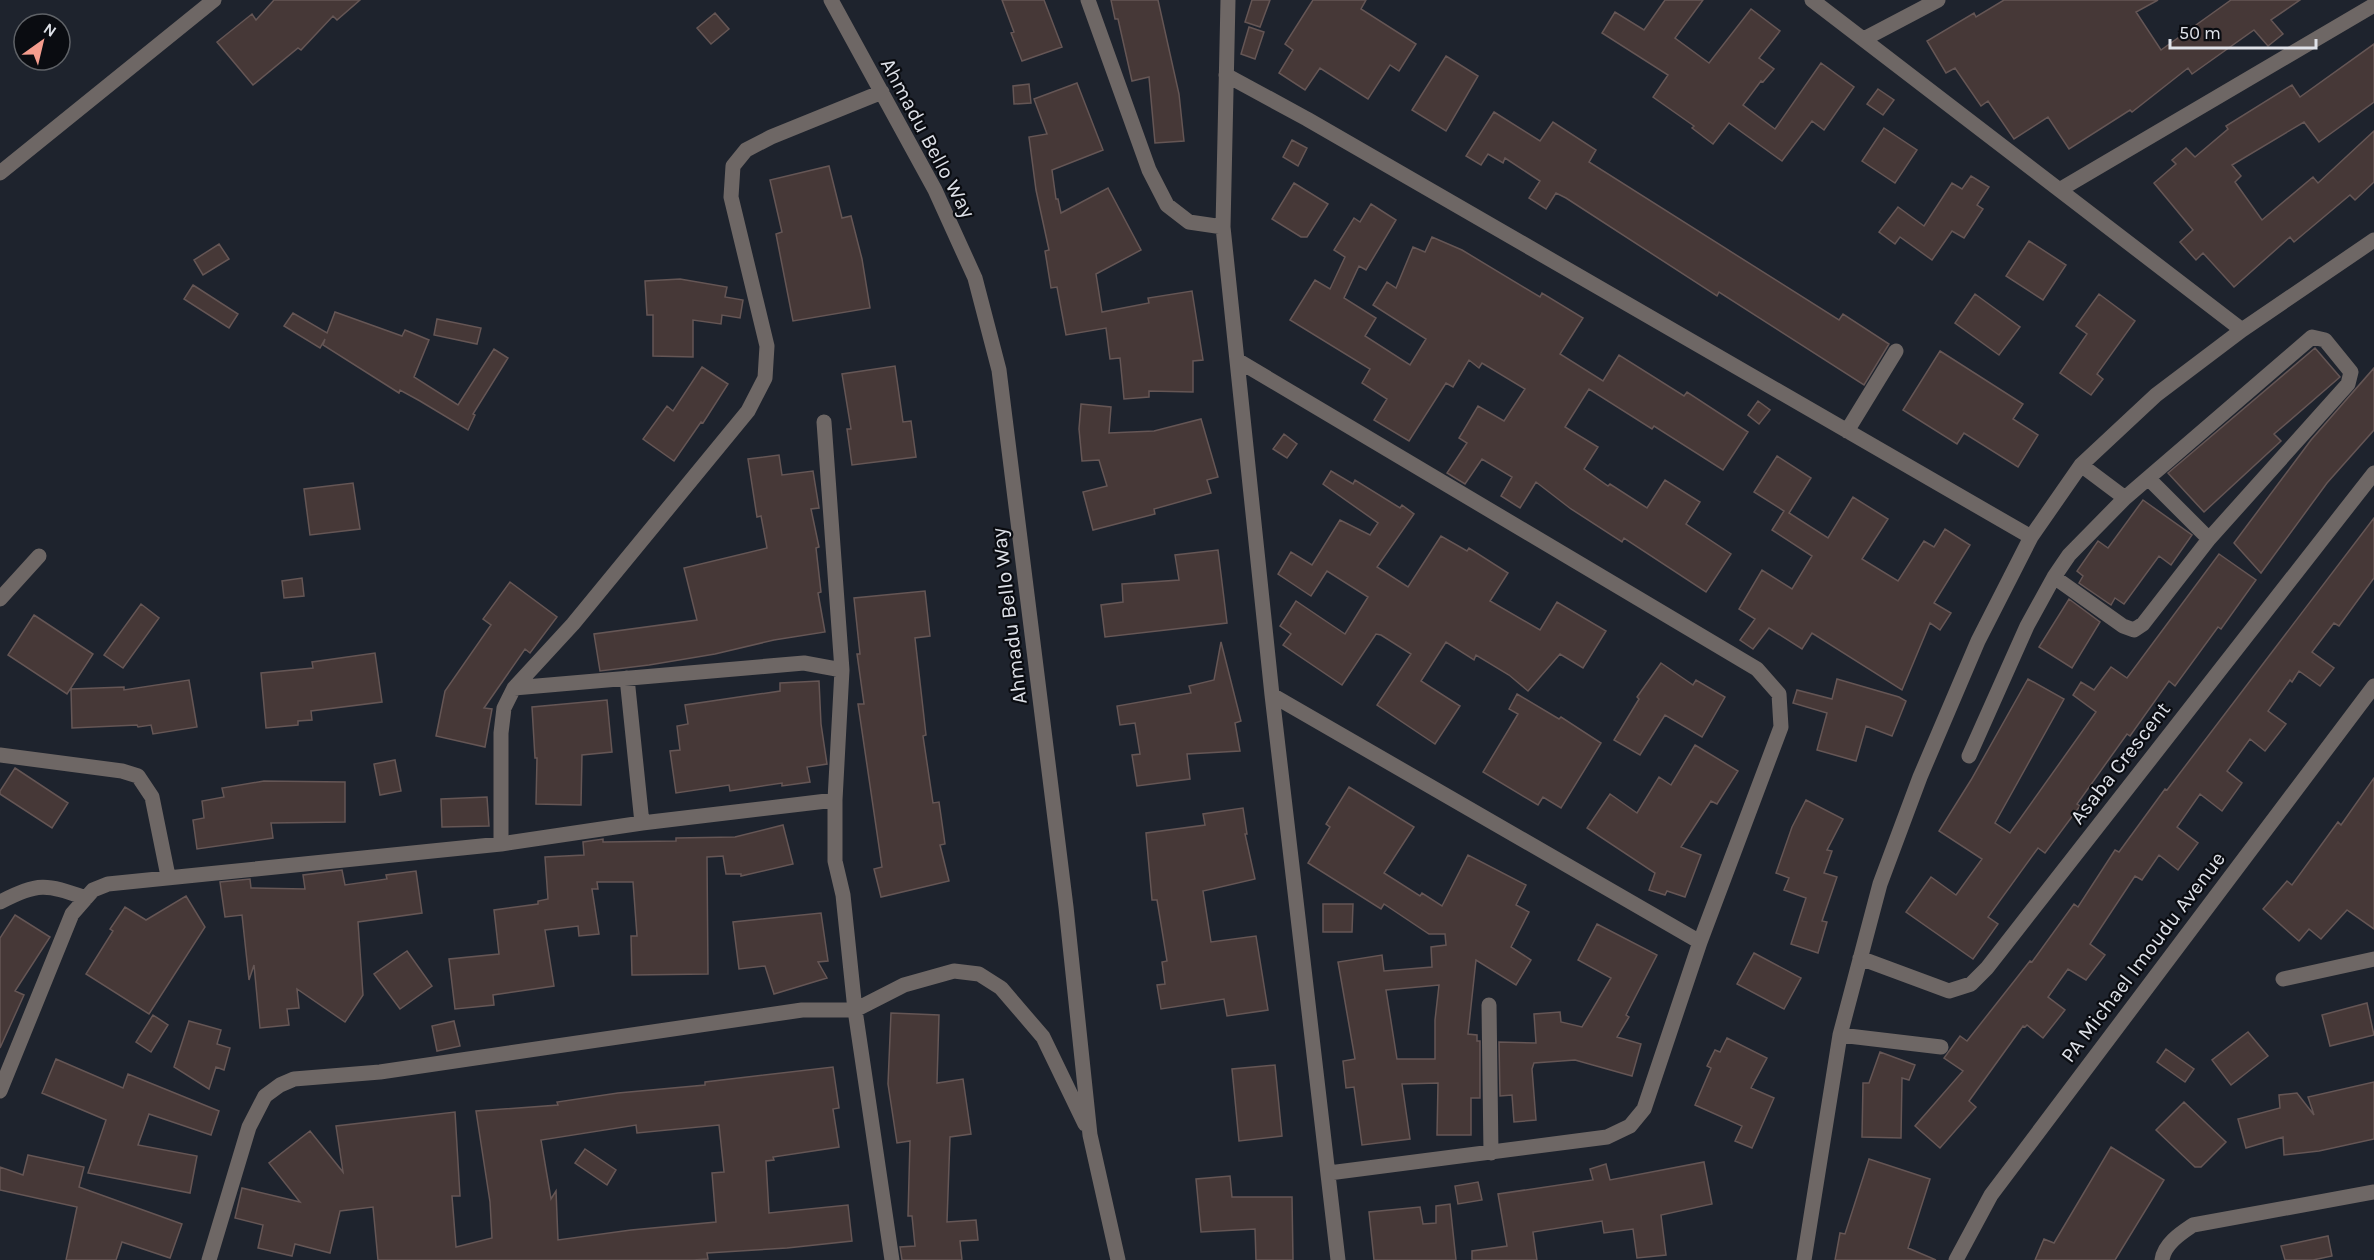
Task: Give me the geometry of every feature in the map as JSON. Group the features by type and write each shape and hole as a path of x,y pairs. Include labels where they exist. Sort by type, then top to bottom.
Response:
{"street":[{"path":"0,173 214,0"},
{"name":"Ahmadu Bello Way","path":"831,0 935,190 975,279 999,370 1065,895 1090,1135 1118,1260"},
{"path":"1088,0 1149,170 1167,205 1189,222 1223,227"},
{"path":"1228,0 1223,227 1272,695 1338,1260"},
{"path":"1812,0 2242,330"},
{"path":"1864,39 1938,0"},
{"path":"2061,189 2374,5"},
{"path":"1226,75 1307,119 2031,537"},
{"path":"501,844 501,733 504,708 514,688 573,624 748,411 765,378 767,346 730,197 733,166 746,150 771,136 882,92"},
{"path":"1804,1260 1840,1035 1880,884 1920,777 1978,641 2031,537 2081,465 2156,395 2242,330 2374,240"},
{"path":"1969,756 2027,626 2054,577 2070,555 2125,498 2312,338 2325,340 2351,372 2348,384 2209,539 2143,624 2134,630 2123,626 2054,577"},
{"path":"1847,430 1896,351"},
{"path":"1237,360 1757,669 1779,694 1781,727 1700,942 1644,1109 1630,1126 1607,1137 1329,1173"},
{"path":"824,422 842,670 835,800 835,861 843,895 855,1010 892,1260"},
{"path":"2081,465 2125,498"},
{"name":"Asaba Crescent","path":"1860,958 1949,991 1971,984 1987,968 2374,473"},
{"path":"2148,478 2209,539"},
{"path":"0,599 39,556"},
{"path":"514,688 804,663 842,670"},
{"path":"627,678 642,823"},
{"name":"PA Michael Imoudu Avenue","path":"1956,1260 1991,1195 2374,686"},
{"path":"1272,695 1700,942"},
{"path":"0,755 122,771 138,776 152,796 168,876"},
{"path":"0,1090 72,914 93,890 108,884 168,876 501,844 642,823 835,800"},
{"path":"0,902 27,889 53,886 86,898"},
{"path":"2283,979 2374,959"},
{"path":"209,1260 249,1127 265,1096 280,1085 294,1079 380,1072 802,1010 855,1010 904,985 954,971 979,974 1001,988 1043,1037 1090,1135"},
{"path":"1490,1005 1491,1153"},
{"path":"1840,1035 1941,1047"},
{"path":"2162,1260 2162,1255 2175,1238 2193,1225 2374,1192"}],"building":[{"path":"274,0 360,0 337,20 333,16 301,50 298,48 253,85 217,42 252,14 256,20"},
{"path":"1002,0 1044,0 1062,47 1022,61"},
{"path":"1111,0 1158,0 1179,94 1184,141 1155,143 1149,77 1132,81 1118,19 1115,19"},
{"path":"1252,0 1270,0 1260,27 1245,22"},
{"path":"1313,0 1366,0 1361,9 1416,44 1399,71 1390,65 1368,99 1320,68 1305,90 1279,73 1293,50 1285,44"},
{"path":"1665,0 1703,0 1675,38 1709,63 1751,9 1780,31 1759,58 1774,69 1763,82 1761,81 1743,105 1775,129 1821,63 1854,87 1824,130 1812,121 1782,161 1729,123 1713,144 1692,128 1694,126 1653,97 1668,75 1602,33 1615,12 1644,30"},
{"path":"2004,0 2158,0 2136,12 2161,50 2231,0 2300,0 2271,20 2283,34 2268,46 2254,30 2192,74 2188,68 2132,112 2130,110 2069,149 2048,117 2014,139 1988,101 1981,106 1955,68 1946,73 1927,41 1974,13 1976,17"},
{"path":"715,13 729,29 711,44 697,28"},
{"path":"1249,27 1264,32 1255,59 1241,54"},
{"path":"2374,44 2374,102 2319,142 2304,122 2232,165 2241,176 2235,182 2262,220 2313,177 2318,183 2374,131 2374,182 2355,200 2350,195 2294,242 2290,237 2234,287 2203,253 2196,260 2180,242 2193,230 2154,183 2176,164 2172,160 2186,148 2195,157 2228,129 2226,126 2292,85 2300,97"},
{"path":"1446,56 1478,76 1446,131 1412,110"},
{"path":"1077,83 1103,150 1052,170 1056,199 1058,199 1061,213 1108,188 1141,250 1096,274 1102,312 1149,303 1148,298 1192,291 1203,360 1193,361 1193,392 1149,391 1149,397 1124,399 1120,358 1110,359 1106,328 1066,335 1057,287 1051,288 1045,251 1049,250 1036,190 1029,137 1047,134 1034,99"},
{"path":"1029,84 1031,103 1014,104 1013,86"},
{"path":"1878,89 1894,100 1883,115 1867,104"},
{"path":"1494,112 1540,141 1553,122 1596,150 1589,162 1839,320 1843,314 1889,344 1864,385 1719,292 1717,296 1566,198 1556,193 1546,209 1529,198 1540,181 1505,158 1503,163 1488,154 1481,165 1466,156"},
{"path":"1884,128 1917,150 1895,183 1862,161"},
{"path":"1292,140 1307,148 1298,166 1283,157"},
{"path":"829,166 842,218 851,216 862,259 870,308 793,321 776,234 782,232 770,180"},
{"path":"1971,176 1989,187 1977,205 1983,209 1964,238 1952,231 1932,260 1900,237 1895,244 1879,232 1898,207 1924,226 1952,183 1962,189"},
{"path":"1294,183 1328,204 1307,237 1301,237 1272,219"},
{"path":"1371,204 1396,220 1366,270 1359,266 1344,298 1376,318 1365,336 1410,365 1426,339 1373,305 1387,282 1396,288 1413,247 1425,252 1432,237 1462,250 1540,297 1542,293 1583,318 1560,354 1603,381 1619,355 1684,396 1687,392 1748,432 1723,470 1654,426 1652,429 1589,389 1565,427 1598,447 1584,469 1608,486 1610,484 1647,508 1665,480 1700,502 1686,524 1731,554 1706,592 1624,538 1622,542 1571,509 1536,482 1520,508 1501,496 1512,477 1482,459 1465,484 1447,473 1467,443 1459,438 1478,406 1504,421 1525,389 1482,363 1479,368 1469,360 1453,387 1446,383 1409,441 1374,420 1387,399 1362,383 1370,369 1290,320 1315,280 1330,289 1345,257 1334,250 1354,218 1360,222"},
{"path":"2029,241 2066,265 2043,300 2006,276"},
{"path":"219,244 229,259 203,275 194,260"},
{"path":"680,279 727,287 725,297 743,300 740,318 722,315 721,324 693,320 693,357 653,356 653,315 647,315 645,281"},
{"path":"193,285 238,314 229,328 184,299"},
{"path":"1975,294 2020,327 1999,355 1955,323"},
{"path":"2099,294 2135,321 2097,374 2103,379 2091,395 2060,373 2087,334 2076,326"},
{"path":"335,312 402,336 405,330 429,340 414,377 458,405 494,349 508,358 473,414 475,415 468,430 400,390 399,393 323,345 325,339 320,348 284,326 293,313 327,333"},
{"path":"437,319 481,328 477,344 434,335"},
{"path":"2315,348 2340,377 2274,434 2281,441 2204,512 2168,473"},
{"path":"1940,351 2023,404 2013,419 2038,435 2018,467 1964,433 1957,444 1903,410"},
{"path":"895,366 903,422 911,421 916,457 852,465 847,429 851,429 842,374"},
{"path":"702,367 728,384 703,423 701,422 674,461 643,439 667,406 673,411"},
{"path":"2374,368 2374,430 2327,483 2261,573 2234,543 2311,440"},
{"path":"1758,401 1770,410 1759,424 1748,415"},
{"path":"1081,404 1111,407 1109,433 1154,431 1201,419 1218,477 1207,480 1211,493 1154,509 1155,514 1093,530 1083,492 1107,486 1099,460 1082,461 1079,429"},
{"path":"1284,434 1297,444 1287,458 1273,449"},
{"path":"779,455 782,475 813,471 819,508 811,509 819,547 816,548 821,592 818,593 825,632 774,640 715,654 600,671 594,634 697,620 684,568 767,548 761,516 757,517 748,459"},
{"path":"1777,456 1811,478 1789,513 1828,538 1853,497 1888,519 1862,559 1898,581 1924,541 1934,547 1945,529 1970,545 1934,603 1951,613 1940,630 1930,623 1902,690 1812,633 1802,649 1769,628 1753,649 1740,640 1755,619 1739,609 1762,570 1792,589 1812,556 1772,530 1784,511 1754,492"},
{"path":"1331,471 1353,484 1355,480 1400,508 1402,505 1414,514 1377,567 1408,587 1441,536 1467,551 1469,548 1508,573 1490,601 1540,630 1557,602 1606,631 1583,668 1560,654 1528,691 1509,675 1476,655 1474,660 1446,642 1421,681 1460,706 1435,744 1377,705 1411,654 1376,634 1342,685 1283,645 1291,634 1280,626 1296,601 1345,634 1368,597 1327,571 1311,596 1278,574 1291,552 1312,565 1340,520 1370,535 1378,523 1323,484"},
{"path":"353,483 360,529 310,535 304,489"},
{"path":"2143,500 2192,535 2171,565 2159,556 2124,604 2115,598 2111,605 2079,583 2083,576 2077,571 2098,541 2108,548"},
{"path":"2374,518 2374,578 2339,626 2334,623 2312,652 2334,668 2320,686 2299,671 2292,682 2290,680 2268,711 2286,724 2265,751 2250,739 2227,771 2242,783 2222,811 2200,794 2177,827 2198,843 2178,870 2159,855 2142,880 2135,876 2090,944 2105,955 2086,980 2068,969 2048,997 2065,1010 2043,1038 2027,1025 2023,1026 1969,1101 1976,1107 1940,1148 1915,1126 1963,1071 1944,1058 1960,1036 1967,1041 2030,961 2032,962 2074,904 2078,907 2115,850 2119,852"},
{"path":"1218,550 1227,623 1105,637 1101,605 1123,602 1122,584 1179,580 1175,555"},
{"path":"2219,554 2256,580 2221,629 2218,627 2175,686 2169,681 2130,736 2127,734 2077,804 2080,806 2045,853 2038,848 1988,917 1998,924 1973,959 1906,912 1931,877 1956,895 1982,859 1939,831 1971,780 2028,679 2064,699 1995,823 2010,833 2096,712 2073,695 2081,682 2094,690 2111,667 2127,678"},
{"path":"302,578 304,596 284,598 282,581"},
{"path":"510,582 557,617 530,653 525,649 484,708 492,709 485,747 436,736 445,691 491,625 483,619"},
{"path":"925,591 930,636 915,638 926,735 923,736 933,803 939,802 945,844 940,845 949,881 881,897 874,869 882,867 858,704 864,704 857,654 860,654 854,598"},
{"path":"2069,599 2100,622 2072,668 2039,647"},
{"path":"141,604 159,618 123,668 104,655"},
{"path":"34,615 93,654 67,694 8,655"},
{"path":"1221,642 1241,721 1235,723 1240,751 1187,754 1190,779 1137,786 1132,755 1140,754 1135,723 1120,725 1117,706 1191,693 1189,686 1214,680"},
{"path":"375,653 382,702 311,711 312,720 298,721 298,725 266,728 261,673 313,668 312,662"},
{"path":"1661,663 1693,685 1696,680 1725,697 1702,737 1665,715 1640,755 1614,740 1639,699 1637,697"},
{"path":"1837,679 1906,701 1892,736 1866,726 1856,761 1817,750 1827,713 1793,703 1797,690 1832,699"},
{"path":"189,680 197,727 153,734 151,725 72,728 71,689 124,687 124,690"},
{"path":"819,681 821,724 827,764 807,767 810,782 782,786 782,783 730,791 729,785 676,793 670,751 680,750 677,726 688,724 685,705 780,691 780,683"},
{"path":"1517,694 1559,719 1561,717 1601,743 1561,808 1543,797 1538,805 1483,772 1518,714 1509,709"},
{"path":"607,700 612,752 582,755 581,805 536,804 537,758 535,758 532,707"},
{"path":"1695,745 1738,771 1717,804 1711,801 1681,847 1701,855 1685,897 1667,891 1665,895 1649,890 1655,873 1587,828 1610,794 1637,813 1659,777 1671,785"},
{"path":"395,760 401,791 380,795 374,764"},
{"path":"15,768 68,803 52,828 0,794"},
{"path":"2374,778 2374,929 2347,910 2321,939 2309,929 2299,941 2263,909 2287,881 2292,885 2338,822 2341,825"},
{"path":"264,781 345,782 345,822 271,823 273,838 197,849 193,820 204,818 202,801 224,797 222,788"},
{"path":"1349,787 1414,827 1384,873 1420,896 1422,893 1442,906 1468,855 1526,885 1516,905 1529,912 1511,947 1531,960 1516,985 1476,960 1468,1034 1477,1035 1477,1041 1480,1041 1480,1098 1471,1098 1471,1135 1437,1135 1438,1083 1402,1084 1410,1139 1362,1145 1354,1087 1346,1088 1343,1061 1355,1059 1338,962 1382,955 1384,971 1432,967 1431,947 1446,945 1445,934 1429,934 1384,904 1381,909 1308,863 1330,827 1326,824","holes":["1439,985 1435,1020 1435,1059 1397,1059 1386,990"]},
{"path":"487,797 489,826 442,827 441,799"},
{"path":"1806,800 1843,819 1827,850 1832,851 1824,873 1837,877 1822,921 1827,922 1818,953 1791,944 1806,898 1784,890 1789,878 1776,873 1792,827"},
{"path":"1243,808 1247,834 1245,834 1255,879 1203,891 1211,942 1256,936 1268,1010 1227,1016 1224,999 1161,1009 1157,985 1165,984 1162,962 1167,961 1157,900 1152,900 1146,833 1205,825 1203,814"},
{"path":"783,825 793,864 741,876 741,874 726,874 723,856 707,857 708,974 632,975 631,936 637,936 633,882 597,882 598,889 592,889 599,934 579,936 578,926 545,930 554,986 493,995 494,1005 455,1009 449,959 499,954 494,910 538,904 538,901 548,899 545,857 584,855 583,842 603,839 603,842 676,841 676,838 735,837"},
{"path":"342,870 345,885 387,879 386,875 416,871 422,913 358,922 363,995 345,1022 297,989 299,1008 287,1009 289,1025 260,1028 254,965 249,980 242,915 225,917 220,882 250,879 251,888 305,889 303,875"},
{"path":"186,896 205,927 149,1014 86,974 113,931 110,929 125,907 146,920"},
{"path":"1323,904 1353,904 1352,932 1323,932"},
{"path":"821,913 828,961 818,962 827,978 774,994 765,966 739,969 733,922"},
{"path":"15,915 50,937 15,991 24,995 0,1048 0,938"},
{"path":"1597,924 1657,955 1626,1015 1629,1017 1617,1037 1641,1044 1632,1076 1575,1060 1534,1063 1532,1069 1536,1120 1514,1122 1512,1095 1500,1096 1499,1042 1536,1043 1534,1014 1560,1012 1561,1022 1582,1027 1611,978 1578,960"},
{"path":"407,951 432,986 400,1009 374,974"},
{"path":"1754,953 1801,978 1784,1009 1737,984"},
{"path":"2367,1003 2374,1035 2330,1046 2322,1015"},
{"path":"891,1013 939,1015 937,1083 963,1079 971,1134 950,1137 947,1222 976,1220 978,1240 960,1241 962,1260 902,1260 900,1247 915,1246 912,1216 908,1216 910,1141 897,1143 888,1084"},
{"path":"153,1015 168,1025 151,1052 136,1042"},
{"path":"189,1021 221,1030 217,1044 230,1048 224,1070 216,1067 209,1089 174,1067"},
{"path":"454,1021 460,1046 437,1051 432,1026"},
{"path":"2248,1032 2268,1056 2231,1085 2212,1060"},
{"path":"1727,1038 1767,1058 1751,1088 1774,1098 1752,1148 1735,1141 1742,1126 1695,1105 1711,1068 1707,1066 1715,1050 1720,1052"},
{"path":"2166,1049 2194,1069 2185,1082 2157,1062"},
{"path":"1880,1052 1915,1065 1909,1080 1902,1078 1901,1138 1862,1137 1863,1083 1869,1083"},
{"path":"56,1059 123,1088 128,1074 219,1111 211,1135 149,1114 138,1145 197,1156 190,1193 88,1173 106,1120 42,1093"},
{"path":"1275,1065 1282,1136 1239,1141 1232,1069"},
{"path":"833,1067 839,1108 833,1109 839,1147 773,1157 774,1160 766,1161 769,1213 848,1205 852,1241 707,1253 708,1259 693,1260 378,1260 373,1207 340,1211 330,1253 295,1244 292,1256 258,1248 263,1225 235,1218 242,1188 300,1202 269,1163 310,1131 343,1172 336,1126 455,1112 460,1196 452,1196 456,1247 492,1238 490,1202 476,1111 558,1105 557,1102 618,1093 705,1085 705,1082","holes":["636,1125 637,1133 719,1125 724,1172 712,1173 716,1222 558,1240 556,1191 551,1199 541,1140"]},
{"path":"2374,1082 2374,1139 2319,1151 2284,1155 2283,1137 2246,1148 2238,1119 2280,1108 2279,1095 2297,1093 2314,1115 2308,1097"},
{"path":"2184,1102 2226,1142 2201,1167 2195,1167 2156,1130"},
{"path":"2111,1147 2164,1180 2115,1260 2035,1260 2044,1239 2054,1243"},
{"path":"585,1149 616,1170 607,1185 575,1163"},
{"path":"28,1155 84,1167 79,1187 182,1224 170,1258 122,1242 116,1260 66,1260 77,1207 0,1190 0,1167 23,1175"},
{"path":"1869,1159 1930,1179 1908,1248 1936,1260 1835,1260 1840,1233 1845,1234"},
{"path":"1704,1162 1712,1204 1661,1215 1666,1255 1637,1258 1633,1229 1604,1233 1602,1221 1533,1232 1537,1260 1472,1260 1472,1251 1507,1246 1498,1194 1593,1180 1590,1169 1606,1164 1610,1180"},
{"path":"1230,1176 1232,1197 1292,1197 1293,1260 1256,1260 1255,1229 1201,1232 1196,1179"},
{"path":"1478,1182 1482,1200 1458,1204 1455,1186"},
{"path":"1450,1204 1456,1260 1374,1260 1369,1212 1420,1207 1423,1224 1436,1223 1436,1206"},
{"path":"2328,1236 2332,1256 2313,1260 2285,1260 2281,1246"}]}
